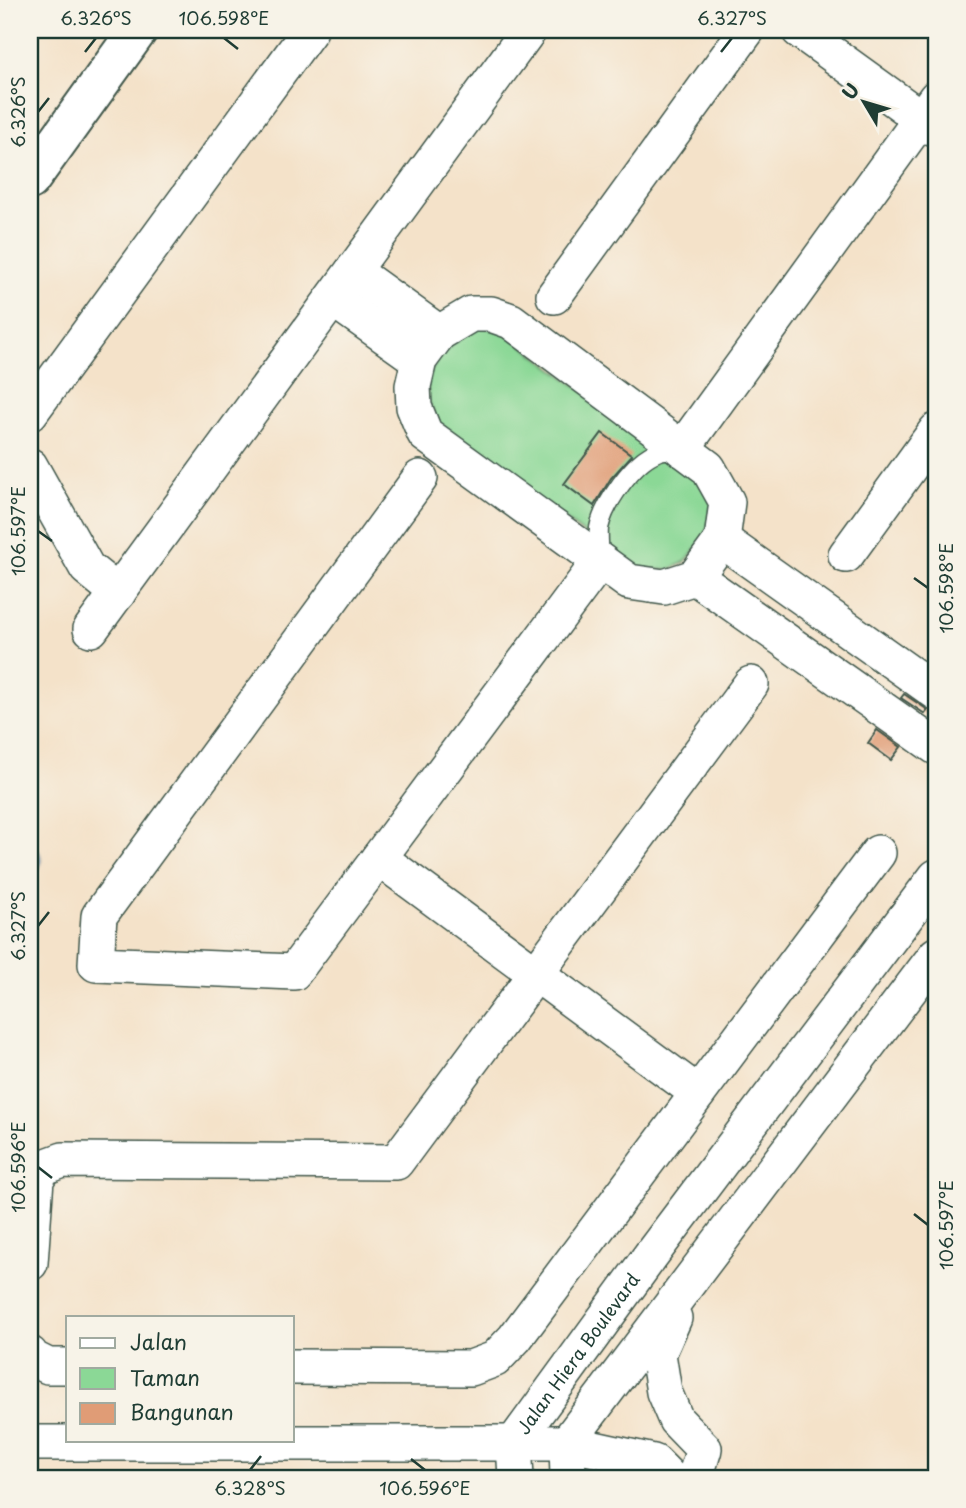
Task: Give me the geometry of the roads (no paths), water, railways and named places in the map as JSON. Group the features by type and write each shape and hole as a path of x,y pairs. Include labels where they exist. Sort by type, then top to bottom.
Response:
{"main road":[{"path":"30,180 138,30"}],"street":[{"path":"30,413 310,30"},
{"path":"554,296 747,30"},
{"path":"682,449 931,115 799,30"},
{"path":"91,629 353,271 514,35"},
{"path":"353,271 429,346"},
{"path":"333,299 429,346"},
{"path":"471,314 491,314 510,321 708,468 727,502 722,540 695,577 664,587 629,582 425,434 414,407 413,386 429,346 471,314"},
{"path":"846,555 936,431"},
{"path":"30,466 87,568 118,593"},
{"path":"420,478 99,916 96,964 294,971 600,561"},
{"path":"722,540 936,692"},
{"path":"695,577 936,747"},
{"path":"871,701 898,664"},
{"path":"30,1263 36,1179 44,1167 63,1160 396,1162 751,684"},
{"path":"294,1367 471,1368 495,1359 515,1338 878,852"},
{"path":"379,858 698,1093"},
{"name":"Jalan Hiera Boulevard","path":"30,1443 514,1443 651,1255 936,877"},
{"path":"568,1478 567,1443 936,955"},
{"path":"691,1279 658,1354 664,1392 699,1464"},
{"path":"30,1354 32,1358 48,1366 66,1366"},
{"path":"516,1478 514,1443 567,1443 654,1462 670,1478"}],"lane":[{"path":"600,561 599,530 606,507 635,467 658,451 682,449"}],"water":[{"path":"30,666 37,720 30,783"},
{"path":"30,844 38,851 40,866 30,878"}]}
